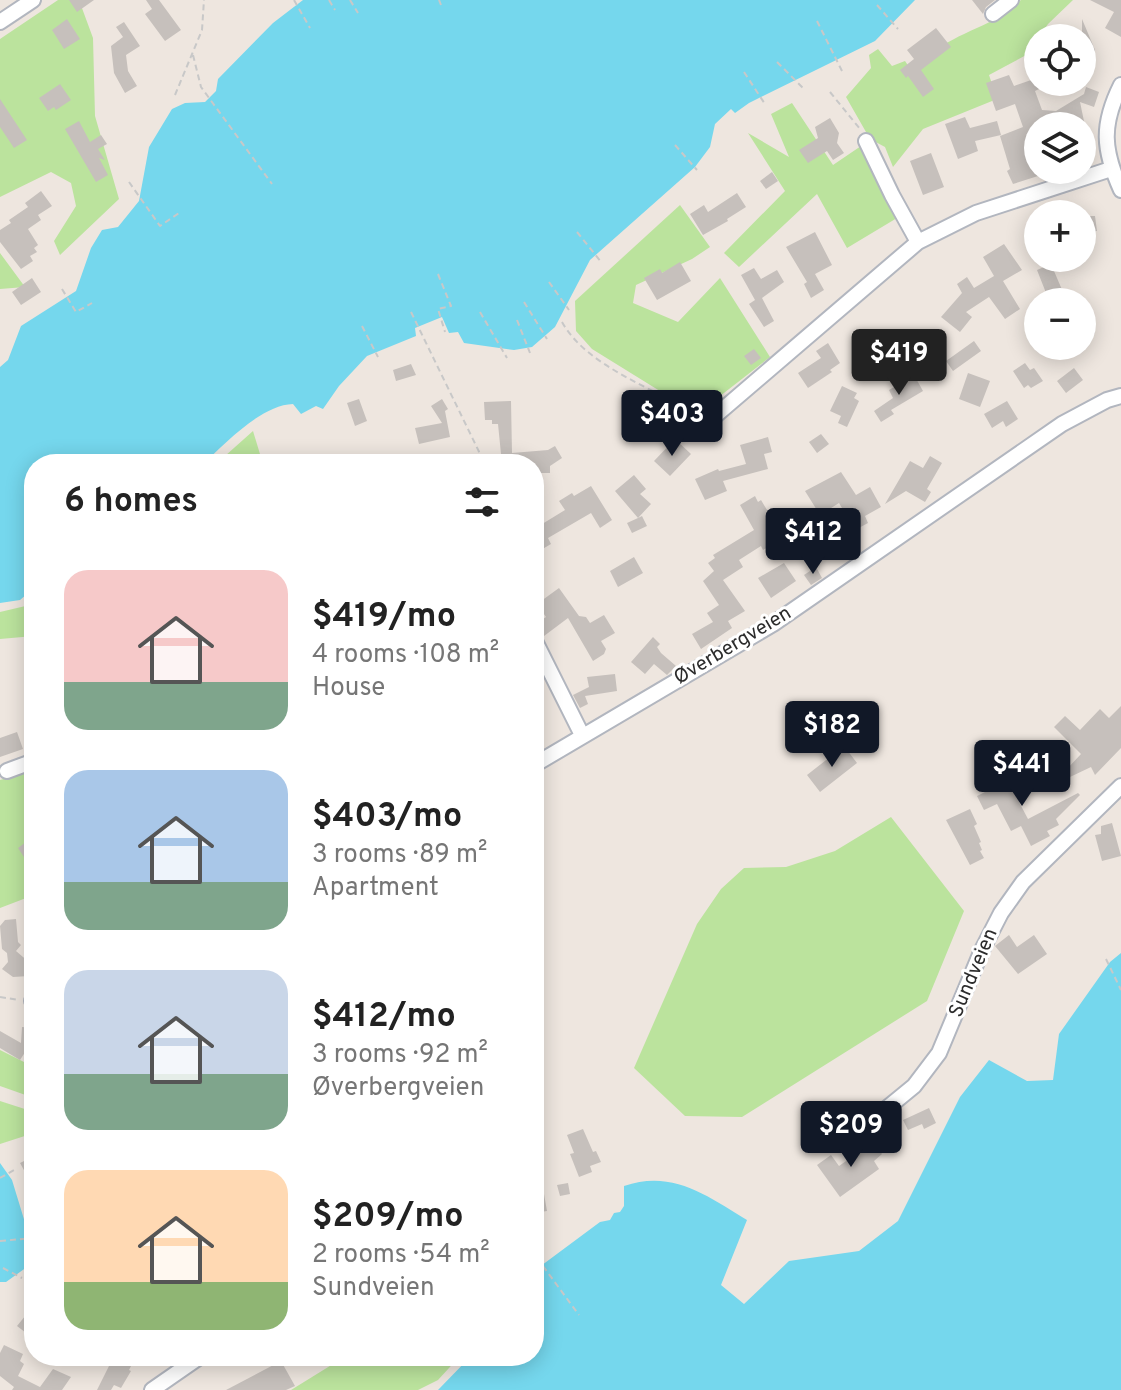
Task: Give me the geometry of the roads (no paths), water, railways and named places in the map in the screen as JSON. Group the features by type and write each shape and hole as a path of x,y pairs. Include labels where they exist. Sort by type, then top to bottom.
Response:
{"street":[{"path":"0,22 33,0"},
{"path":"993,14 1011,0"},
{"path":"1121,85 1110,108 1106,127 1111,169 1121,190"},
{"path":"866,141 918,242"},
{"path":"708,422 918,242 976,213 1111,169"},
{"name":"Øverbergveien","path":"544,759 773,624 1062,424 1121,396"},
{"path":"544,659 582,735"},
{"path":"7,771 24,765"},
{"name":"Sundveien","path":"864,1127 914,1086 939,1053 982,950 1001,913 1023,882 1121,786"},
{"path":"152,1390 187,1366"}],"water":[{"path":"303,0 915,0 875,41 749,103 735,113 731,109 715,124 710,147 695,167 590,260 555,327 532,347 514,350 464,343 458,332 449,333 442,317 415,328 416,336 367,356 323,409 316,406 301,414 293,404 281,406 245,426 214,454 24,454 24,597 0,603 0,367 8,360 21,326 76,291 91,248 102,230 118,227 139,201 149,147 172,109 185,103 205,102 216,91 218,79 273,23"},
{"path":"1121,953 1121,1390 438,1390 461,1366 544,1366 544,1264 600,1222 610,1220 614,1213 620,1212 624,1206 624,1186 641,1182 674,1183 704,1194 747,1220 721,1285 744,1304 789,1261 859,1251 898,1221 960,1097 989,1060 1027,1081 1053,1080 1059,1034 1110,962"},
{"path":"0,1163 12,1180 24,1219 24,1269 6,1282 0,1282"}]}
